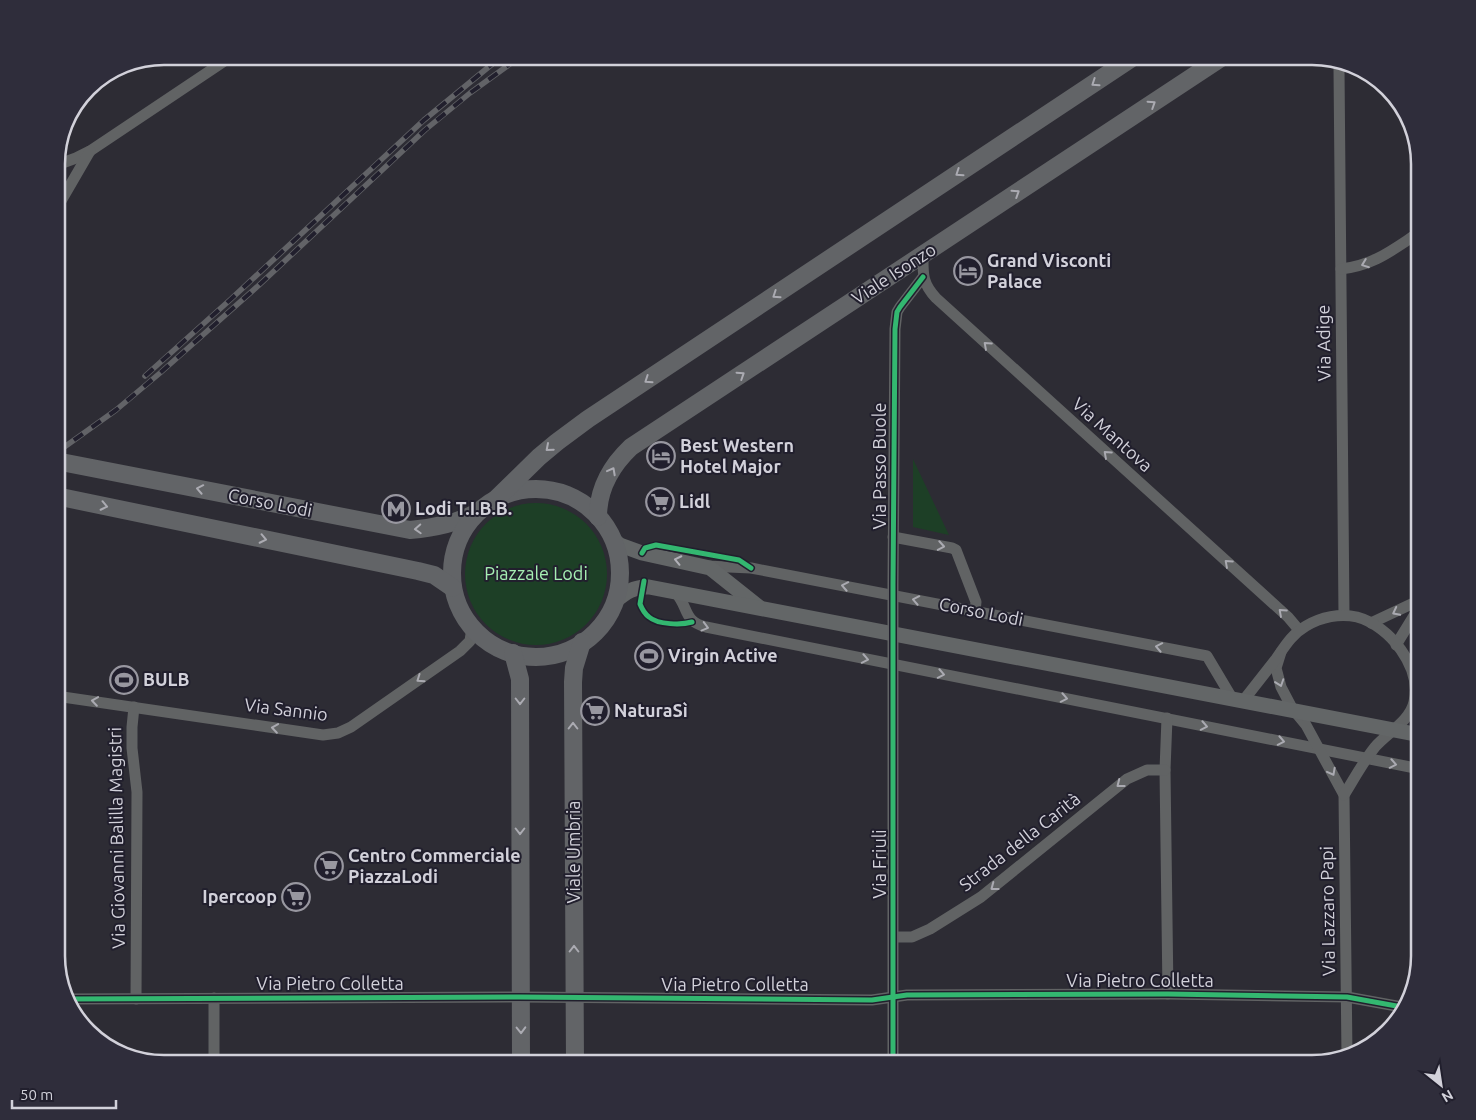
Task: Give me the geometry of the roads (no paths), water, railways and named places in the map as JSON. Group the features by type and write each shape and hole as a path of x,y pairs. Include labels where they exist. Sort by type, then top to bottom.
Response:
{"main road":[{"path":"488,505 511,493 526,490 550,490 578,501 598,517 612,539 617,553 618,586 614,602 601,625 582,642 563,652 536,656 513,653 491,644 472,627 460,609 453,588 452,567 458,542 466,527 488,505 539,457 588,420 1121,65"},
{"name":"Viale Isonzo","path":"598,517 599,500 606,481 620,458 631,447 1210,65"},
{"name":"Corso Lodi","path":"65,463 410,530 427,529 455,522 488,505"},
{"name":"Corso Lodi","path":"65,498 434,575 453,588"},
{"name":"Corso Lodi","path":"612,539 625,547 642,553 705,566 714,570 762,609"},
{"name":"Corso Lodi","path":"614,602 628,590 649,587 1411,733"},
{"name":"Viale Umbria","path":"575,1055 573,682 574,668 582,642"},
{"path":"513,653 520,679 521,1055"}],"street":[{"path":"65,162 90,151 219,65"},
{"name":"Via Adige","path":"1339,69 1344,615"},
{"path":"65,194 90,151"},
{"path":"1341,269 1364,266 1411,238"},
{"path":"923,255 923,277"},
{"name":"Via Passo Buole","path":"894,664 893,537 896,319 900,307 923,277"},
{"name":"Via Mantova","path":"923,277 930,291 943,306 1288,617 1299,630"},
{"name":"Via Passo Buole","path":"893,537 956,550 976,602 975,611"},
{"name":"Corso Lodi","path":"705,566 751,568 1207,656 1238,700"},
{"path":"675,592 689,619 701,626 1411,767"},
{"path":"1371,623 1411,604"},
{"path":"1238,700 1299,630 1321,620 1344,615 1371,623 1390,637 1408,663 1411,671"},
{"path":"1396,645 1411,621"},
{"name":"Via Sannio","path":"65,697 332,735 351,727 460,651 470,642 472,627"},
{"path":"1281,652 1277,673 1281,687 1295,711"},
{"name":"Via Friuli","path":"893,1055 894,664"},
{"name":"Via Giovanni Balilla Magistri","path":"134,707 132,741 137,792 136,999"},
{"path":"1344,795 1366,758 1411,710"},
{"name":"Via Lazzaro Papi","path":"1295,711 1320,749 1344,795 1347,1049"},
{"path":"1167,718 1165,770 1168,994"},
{"name":"Strada della Carità","path":"894,938 912,937 930,929 981,897 1127,779 1147,770 1165,770"},
{"name":"Via Pietro Colletta","path":"75,999 575,997 872,1000 907,995 1168,994 1347,997 1397,1006"},
{"path":"214,998 214,1055"}],"railway":[{"path":"145,376 424,120 491,65"},
{"path":"65,447 116,410 160,373 258,286 425,130 470,93 509,65"}],"place":[{"name":"Grand Visconti Palace","path":"968,271"},
{"name":"Best Western Hotel Major","path":"661,456"},
{"name":"Lidl","path":"660,502"},
{"name":"Lodi T.I.B.B.","path":"396,509"},
{"name":"Virgin Active","path":"649,656"},
{"name":"BULB","path":"124,680"},
{"name":"NaturaSì","path":"595,711"},
{"name":"Centro Commerciale PiazzaLodi","path":"329,866"},
{"name":"Ipercoop","path":"296,897"}],"park label":[{"name":"Piazzale Lodi","path":"536,574"}]}
